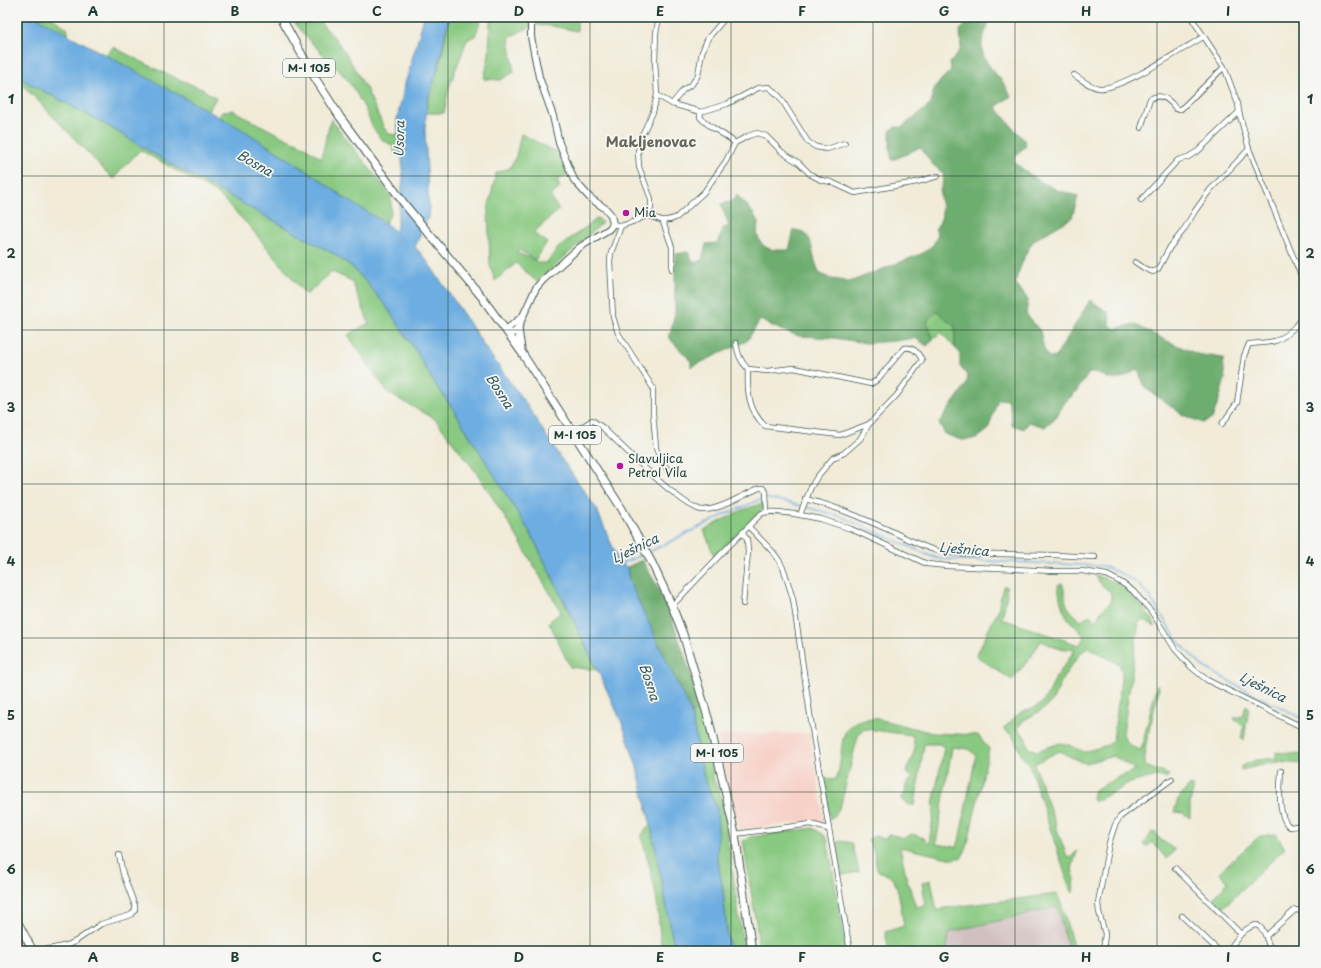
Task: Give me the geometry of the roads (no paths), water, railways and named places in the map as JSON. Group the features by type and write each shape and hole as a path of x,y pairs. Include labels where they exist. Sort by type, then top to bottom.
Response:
{"main road":[{"name":"M-I 105","path":"281,17 315,78 340,117 406,206 481,296 522,353 622,509 652,563 672,606 694,668 710,721 735,834 752,951"},
{"path":"518,329 522,353"},
{"path":"17,921 33,951"}],"street":[{"path":"506,331 513,333 518,329 536,288 543,280 580,247 609,229 612,224 611,215 606,209 590,198 574,180 559,143 553,116 539,77 531,37 531,17"},
{"path":"612,224 621,226 635,221 648,215 651,208 651,199 639,167 638,152 640,139 652,112 657,95 655,54 656,33 659,17"},
{"path":"672,104 683,90 692,84 698,75 702,52 708,38 726,17"},
{"path":"1191,17 1224,67 1238,104 1249,149 1300,273 1304,278"},
{"path":"1074,75 1090,85 1100,88 1117,84 1146,70 1203,37"},
{"path":"1141,128 1150,99 1154,96 1164,97 1172,103 1176,109 1181,109 1224,67"},
{"path":"657,95 672,104 701,112 727,104 758,88 769,87 780,98 808,142 816,147 827,149 845,143"},
{"path":"701,112 700,117 704,122 723,133 734,142"},
{"path":"1141,200 1178,160 1188,157 1198,151 1239,112"},
{"path":"648,215 662,222 672,220 677,217 704,192 726,161 734,142 757,133 766,136 782,152 810,174 821,180 831,182 855,193 917,182 938,176"},
{"path":"1135,262 1153,272 1158,269 1170,247 1183,231 1195,210 1210,190 1249,149"},
{"path":"662,222 672,247 672,269"},
{"path":"621,226 611,253 610,261 613,317 618,333 653,388 653,413 656,448 669,472"},
{"path":"506,331 523,316"},
{"path":"1222,424 1237,403 1244,356 1249,344 1274,341 1281,338 1304,316"},
{"path":"736,343 738,354 742,363 748,369 766,371 794,368 871,384 878,380 904,348 909,347 919,353 922,360 887,406 868,424 860,439 844,453 833,458 825,467 811,487 801,513"},
{"path":"748,369 747,386 752,407 759,420 765,426 840,435 868,424"},
{"path":"573,433 592,420 667,489 691,505 702,510 726,504 759,488 763,488 766,492 767,512"},
{"path":"805,500 843,510 932,550 946,553 1054,555 1095,558"},
{"path":"672,606 722,553 762,514 767,512 801,513 851,529 926,564 1052,571 1082,571 1107,575 1122,582 1133,590 1151,611 1175,649 1191,668 1207,680 1304,728"},
{"path":"749,527 779,560 784,570 792,598 828,829 850,951"},
{"path":"742,533 747,539 748,552 743,604"},
{"path":"1281,771 1279,790 1284,821 1290,827 1304,825"},
{"path":"1104,951 1105,934 1098,903 1109,843 1115,825 1120,818 1132,808 1172,779"},
{"path":"735,834 811,824 828,829"},
{"path":"40,951 68,944 101,924 134,913 135,906 123,874 119,855"},
{"path":"1175,868 1241,934"},
{"path":"1266,936 1295,910 1304,913"},
{"path":"1182,916 1219,951"},
{"path":"1228,951 1241,934 1250,926 1257,925 1263,930 1270,948 1273,951"}],"water":[{"path":"17,17 36,17 245,131 316,177 346,199 385,223 396,232 403,178 397,119 405,84 424,17 450,17 439,65 427,102 425,130 429,208 428,217 415,247 425,258 596,508 620,564 627,567 629,581 691,713 704,777 717,809 717,855 723,891 729,951 675,951 651,826 637,767 623,725 576,624 532,536 455,412 430,376 416,351 386,306 351,266 334,254 169,163 105,124 17,77"}],"waterway":[{"name":"Lješnica","path":"649,552 726,514 764,498 840,516 939,559 1103,566 1122,574 1138,584 1149,596 1178,641 1202,666 1304,719"},
{"name":"Lješnica","path":"620,564 644,554"}],"railway":[{"path":"17,945 21,951"}],"place":[{"name":"Mia","path":"626,213"},
{"name":"Slavuljica Petrol Vila","path":"620,466"}],"district":[{"name":"Makljenovac","path":"651,142"}],"water label":[{"name":"Usora","path":"399,139"},
{"name":"Bosna","path":"255,163"},
{"name":"Bosna","path":"500,391"},
{"name":"Bosna","path":"650,682"}]}
